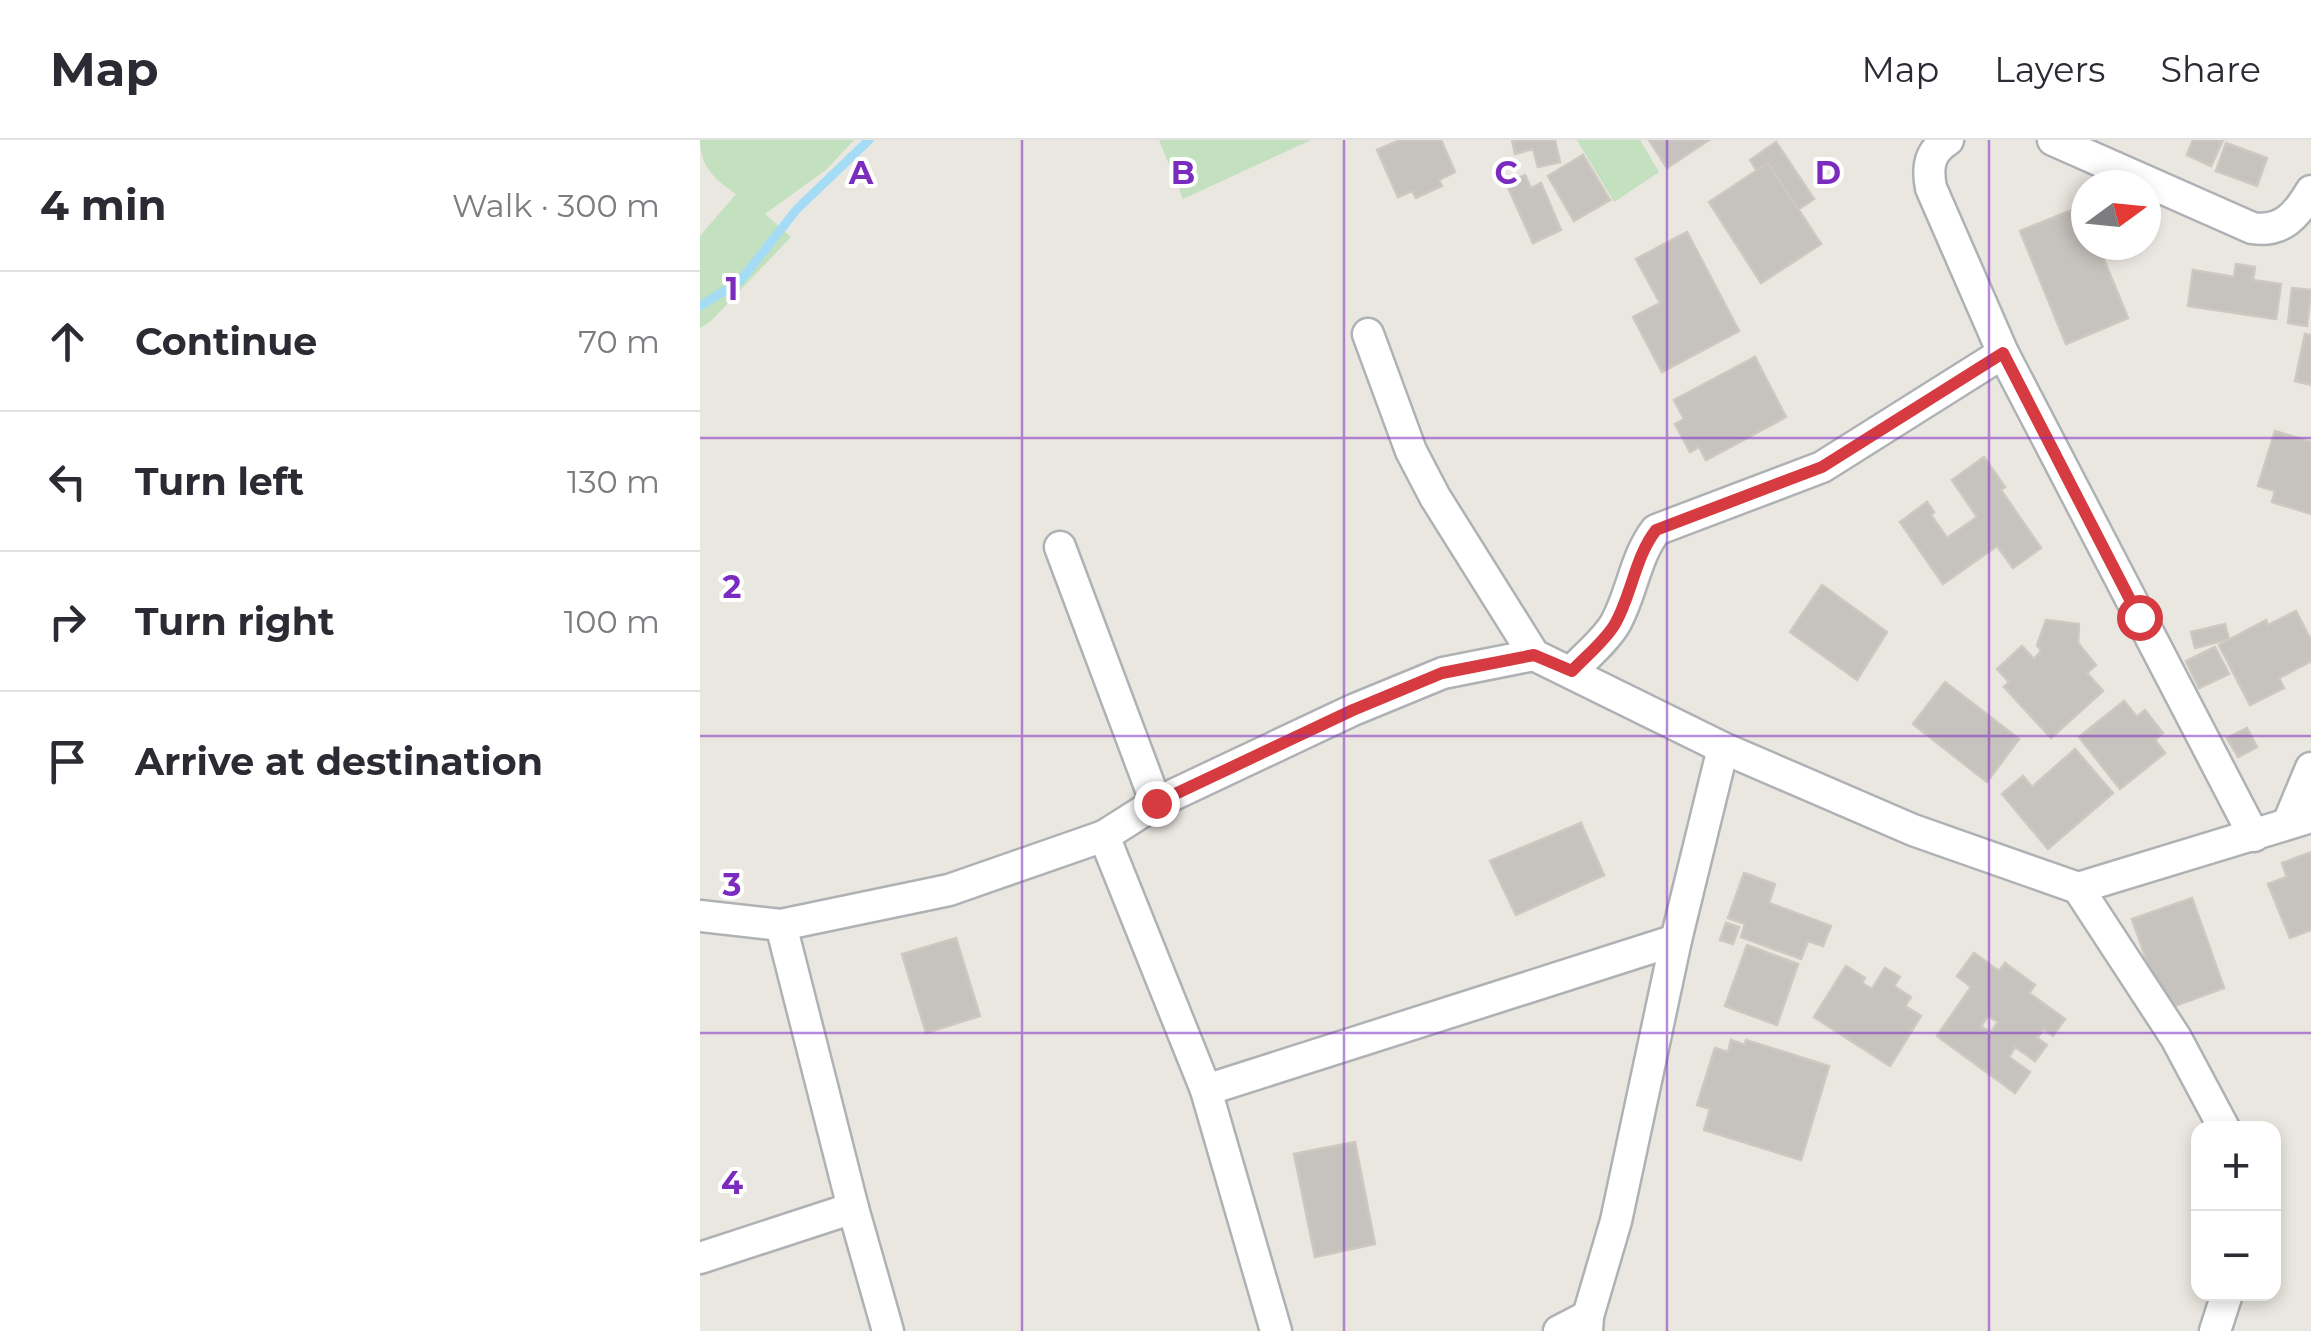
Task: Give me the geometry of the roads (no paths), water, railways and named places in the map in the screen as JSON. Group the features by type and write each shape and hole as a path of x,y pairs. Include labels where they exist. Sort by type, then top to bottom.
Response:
{"street":[{"path":"1948,140 1937,147 1930,162 1931,188 2003,353 2254,836"},
{"path":"2053,140 2252,228 2282,226 2300,210 2311,191"},
{"path":"1368,334 1411,451 1435,497 1534,655"},
{"path":"1572,671 1613,627 1634,583 1645,544 1656,530 1822,467 2003,353"},
{"path":"1060,547 1156,803"},
{"path":"700,916 781,925 949,890 1104,836 1156,803 1353,710 1442,673 1534,655 1722,748 1914,830 2078,888 2300,820 2311,768"},
{"path":"1559,1331 1587,1324 1616,1221 1722,748"},
{"path":"1104,836 1206,1090 1276,1331"},
{"path":"2078,888 2176,1038 2220,1121"},
{"path":"781,925 888,1331"},
{"path":"1206,1090 1676,940"},
{"path":"700,1258 853,1208"},
{"path":"2215,1331 2225,1301"}],"waterway":[{"path":"700,306 740,281 797,209 869,140"}]}
